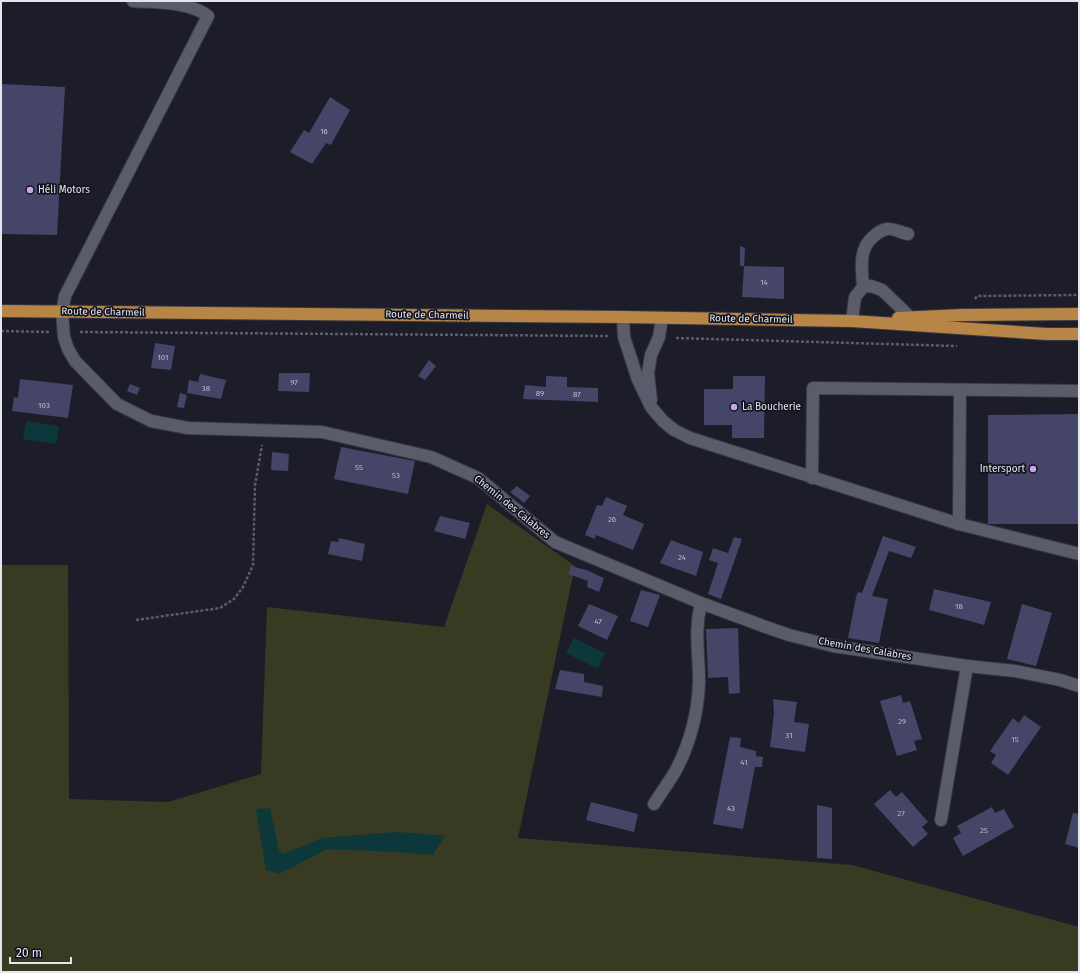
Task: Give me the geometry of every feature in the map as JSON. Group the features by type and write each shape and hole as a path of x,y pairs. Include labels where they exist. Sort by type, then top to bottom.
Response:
{"main road":[{"name":"Route de Charmeil","path":"1,311 623,317 852,321 1047,334 1079,334"},
{"name":"Route de Charmeil","path":"852,321 962,315 1079,314"}],"street":[{"name":"Chemin des Calabres","path":"133,1 188,6 203,12 208,16 65,296 62,312 63,332 68,349 75,361 117,404 151,421 188,428 322,432 431,457 478,478 555,542 702,603 789,635 833,646 967,666 1015,671 1060,680 1079,686"},
{"path":"852,321 855,297 863,287 863,252 868,241 878,232 888,229 908,234"},
{"path":"863,287 870,286 882,290 910,317"},
{"path":"623,317 624,336 638,380 652,407 663,421 674,430 690,438 959,524 1079,554"},
{"path":"652,407 648,373 651,355 659,337 662,318"},
{"path":"812,478 813,388 1079,391"},
{"path":"959,524 960,390"},
{"path":"654,804 676,770 689,739 696,709 699,682 697,619 702,603"},
{"path":"941,820 967,666"}],"path":[{"path":"1,332 624,336"},
{"path":"659,337 960,346"},
{"path":"136,620 220,608 234,600 243,587 253,565 255,485 264,430"}],"shaded area":[{"path":"26,421 59,426 56,444 23,439"},
{"path":"487,504 575,566 518,838 852,865 1079,927 1079,972 1,972 1,565 68,565 69,799 168,802 261,774 267,607 444,627"},
{"path":"574,638 605,653 598,669 566,653"},
{"path":"270,808 279,851 283,854 322,838 396,832 448,836 445,836 434,855 327,849 279,874 266,870 256,809"}],"building":[{"name":"Héli Motors","path":"1,84 65,87 57,235 1,234"},
{"path":"330,97 350,110 331,145 326,143 312,164 290,152 304,130 309,133"},
{"path":"740,246 745,248 744,266 740,266"},
{"path":"744,266 784,267 784,299 742,297"},
{"path":"155,343 175,346 171,370 151,368"},
{"path":"429,360 436,366 425,380 418,376"},
{"path":"279,373 310,373 309,392 278,391"},
{"path":"200,374 226,380 221,399 187,393 189,380 198,382"},
{"path":"546,376 567,377 567,387 598,388 598,402 523,399 525,385 546,387"},
{"name":"La Boucherie","path":"733,376 765,376 764,438 732,438 732,425 704,425 704,389 733,389"},
{"path":"20,379 73,385 68,418 12,411 14,397 18,398"},
{"path":"130,384 140,388 137,395 127,391"},
{"path":"180,393 187,395 184,408 177,407"},
{"name":"Intersport","path":"1079,414 1079,524 988,524 988,415"},
{"path":"341,447 415,461 408,494 334,479"},
{"path":"272,452 289,454 288,471 271,470"},
{"path":"517,486 530,496 524,503 510,492"},
{"path":"606,497 627,506 623,515 644,524 633,550 596,535 595,539 585,535 597,505 602,506"},
{"path":"440,516 470,523 465,539 434,531"},
{"path":"883,536 916,547 911,558 889,551 872,596 888,599 879,643 848,638 856,597 858,592 862,593"},
{"path":"734,537 742,539 721,599 708,594 718,563 709,560 713,548 728,553"},
{"path":"339,538 365,544 362,561 328,554 331,541 338,542"},
{"path":"671,540 703,552 696,576 660,563"},
{"path":"571,566 586,570 604,578 599,592 587,587 588,581 568,574"},
{"path":"934,589 991,602 984,625 929,610"},
{"path":"641,590 660,595 648,627 630,621"},
{"path":"589,604 618,616 607,640 578,626"},
{"path":"1022,604 1052,613 1036,666 1007,659"},
{"path":"738,628 740,693 729,694 728,677 708,678 706,629"},
{"path":"560,670 584,674 584,682 603,686 602,697 555,689"},
{"path":"901,695 903,703 910,701 922,739 914,741 917,750 897,756 880,701"},
{"path":"773,699 797,702 794,722 809,724 805,752 770,747 774,713"},
{"path":"1024,715 1041,727 1008,775 991,763 996,755 990,751 1013,718 1019,723"},
{"path":"730,737 741,738 740,747 756,751 756,756 763,757 762,767 755,767 743,829 713,824"},
{"path":"890,790 896,797 902,792 928,822 922,827 928,834 913,847 874,804"},
{"path":"591,802 638,814 634,832 586,820"},
{"path":"817,805 832,808 832,859 817,858"},
{"path":"992,807 995,813 1004,809 1014,827 963,856 953,838 961,833 957,826"},
{"path":"1073,813 1079,814 1079,848 1065,844"}],"place":[{"name":"Héli Motors","path":"30,190"},
{"name":"La Boucherie","path":"734,407"},
{"name":"Intersport","path":"1033,469"}]}
